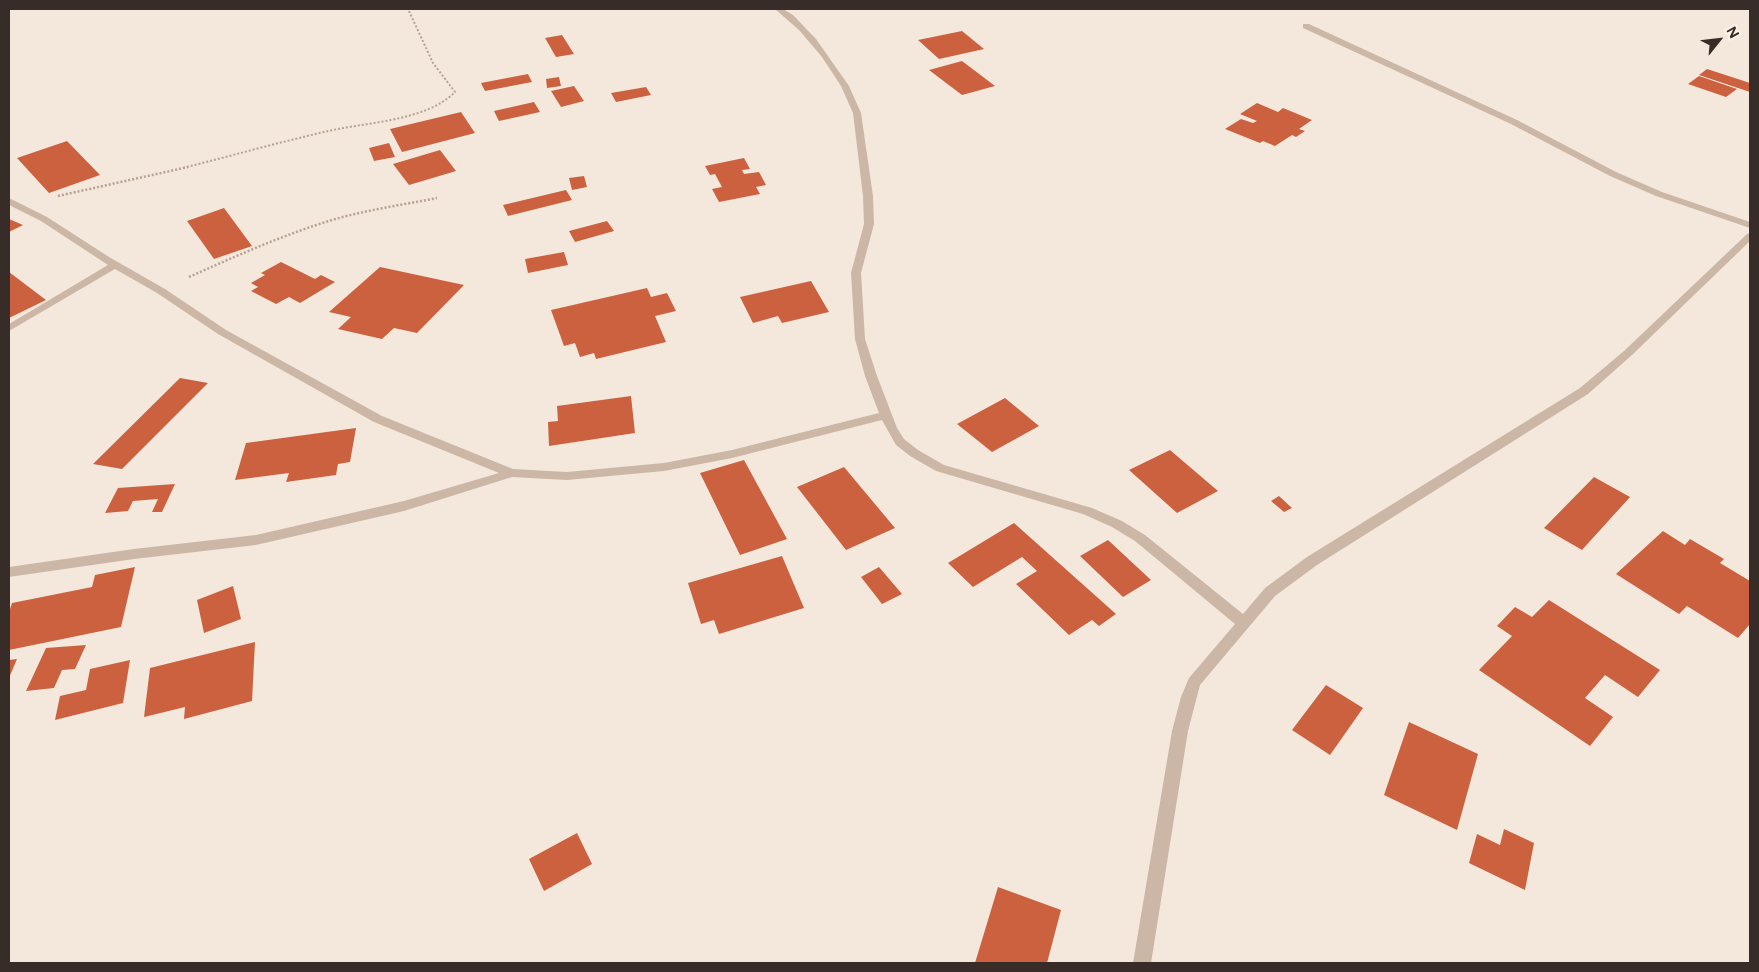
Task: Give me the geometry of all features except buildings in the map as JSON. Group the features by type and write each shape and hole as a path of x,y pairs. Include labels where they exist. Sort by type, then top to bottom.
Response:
{"street":[{"path":"779,9 789,14 820,48 854,102 868,196 869,224 856,274 860,339 871,376 891,428 900,442 914,453 940,468 1087,511 1117,524 1140,538 1244,623"},
{"path":"1306,26 1531,130 1613,174 1659,194 1750,225"},
{"path":"11,203 44,219 115,265 161,291 222,332 378,419 512,473 567,476 664,467 732,454 887,415"},
{"path":"1142,963 1180,731 1188,697 1194,682 1270,592 1312,561 1584,391 1628,353 1750,236"},
{"path":"9,328 115,265"},
{"path":"9,572 134,554 256,540 404,506 512,473"}],"path":[{"path":"11,203 103,187 326,132 408,115 435,106 451,97 455,92 433,63 408,9"},
{"path":"161,291 219,263 318,225 371,211 437,198"}]}
